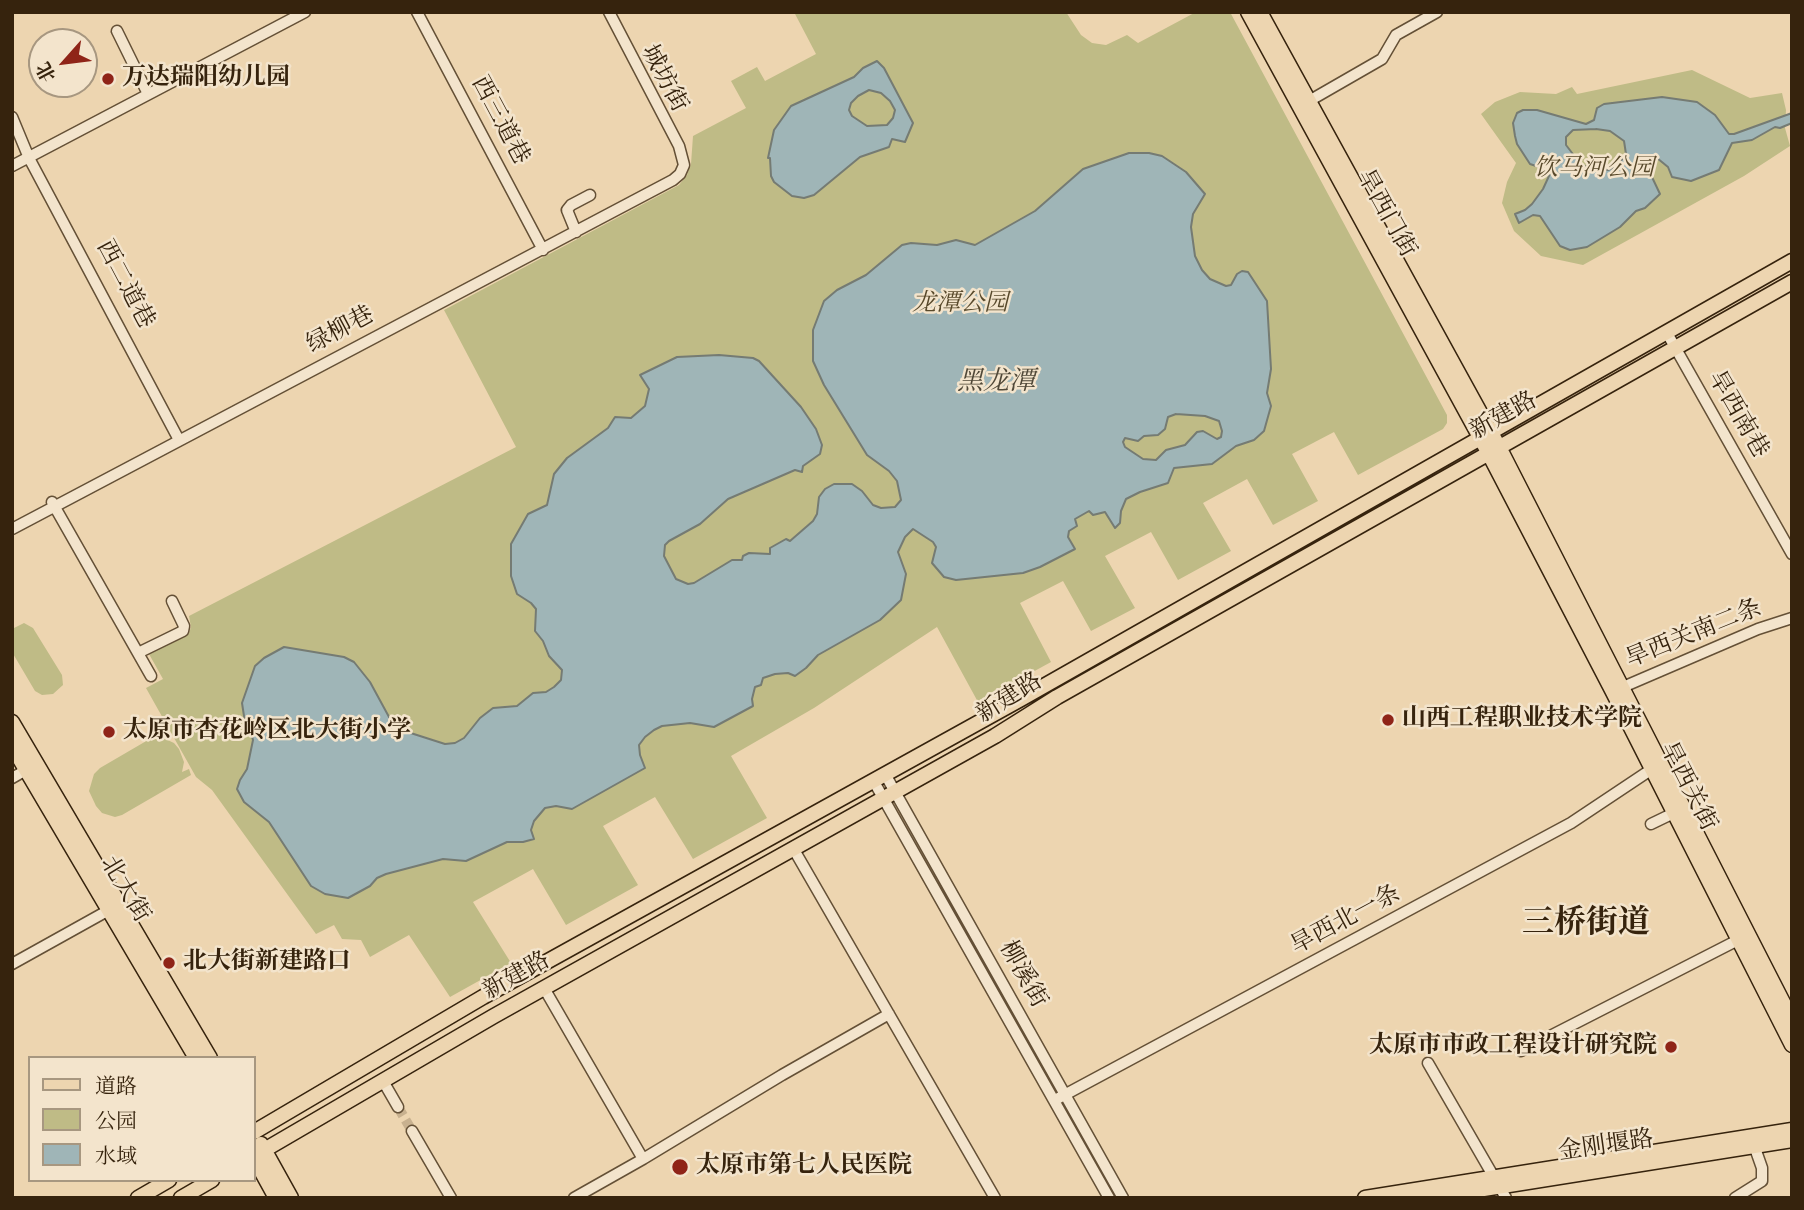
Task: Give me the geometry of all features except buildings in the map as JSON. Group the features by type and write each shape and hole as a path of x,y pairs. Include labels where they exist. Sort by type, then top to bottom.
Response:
{"main road":[{"name":"旱西门街","path":"1248,12 1305,103"},
{"name":"旱西门街","path":"1260,12 1305,103 1485,435"},
{"name":"新建路","path":"256,1131 495,990 1033,692 1792,261"},
{"name":"新建路","path":"257,1155 544,988 995,736 1057,697 1792,282"},
{"name":"旱西关街","path":"1485,435 1679,810 1792,1020"},
{"name":"旱西关街","path":"1618,689 1652,769 1679,810 1738,940 1792,1045"},
{"path":"12,722 209,1056"},
{"name":"北大街","path":"12,746 195,1056"},
{"path":"1364,1198 1499,1187 1792,1130"},
{"name":"金刚堰路","path":"1427,1198 1792,1140"},
{"path":"257,1155 276,1198"},
{"path":"257,1155 291,1198"},
{"path":"138,1198 166,1182"},
{"path":"181,1198 209,1182"}],"street":[{"path":"12,164 296,12"},
{"path":"147,93 305,12"},
{"name":"西三道巷","path":"420,12 543,246"},
{"name":"城坊街","path":"606,12 670,136 680,166"},
{"path":"1305,103 1382,59 1396,35 1437,12"},
{"path":"117,31 147,93"},
{"name":"西二道巷","path":"12,117 29,156 179,436"},
{"name":"绿柳巷","path":"12,522 575,229 672,174 680,166"},
{"path":"575,229 567,210 590,195"},
{"name":"旱西南巷","path":"1667,333 1792,554"},
{"path":"53,503 151,676"},
{"name":"绿柳巷","path":"12,529 53,503"},
{"path":"138,653 183,631 184,626 172,601"},
{"name":"旱西关南二条","path":"1618,689 1758,629 1792,618"},
{"name":"旱西北一条","path":"1060,1098 1571,823 1652,769"},
{"path":"12,778 26,770"},
{"name":"柳溪街","path":"879,777 1060,1098 1123,1198"},
{"path":"1651,824 1679,810"},
{"path":"793,848 995,1198"},
{"path":"12,964 108,909"},
{"path":"1521,1051 1738,940"},
{"path":"544,988 643,1159"},
{"path":"574,1198 889,1014"},
{"path":"1428,1063 1499,1187"},
{"path":"383,1081 398,1107"},
{"name":"柳溪街","path":"1060,1098 1109,1198"},
{"path":"412,1131 451,1198"},
{"path":"1735,1198 1762,1181 1762,1168 1755,1148"}],"green space":[{"name":"龙潭公园","path":"794,12 1066,12 1081,35 1092,43 1106,45 1127,35 1138,43 1196,12 1230,12 1447,415 1447,423 1443,429 1358,475 1334,432 1292,454 1318,501 1273,525 1247,479 1203,503 1231,551 1178,580 1151,532 1105,556 1135,608 1091,631 1063,581 1020,603 1051,662 978,702 937,627 814,708 731,756 767,818 693,859 655,797 603,826 638,885 566,925 533,869 473,902 511,963 450,997 409,935 370,957 361,940 342,939 334,925 316,934 212,790 196,777 146,688 163,679 149,654 189,633 189,616 516,447 444,310 679,185 691,164 693,136 746,108 731,81 757,67 765,81 816,54"},
{"name":"饮马河公园","path":"1692,70 1750,98 1782,93 1786,110 1785,128 1790,146 1744,176 1583,265 1541,256 1514,231 1502,203 1507,182 1516,163 1481,114 1495,102 1520,92 1556,94 1572,87 1577,94"},
{"path":"24,623 33,628 62,675 63,685 53,694 42,695 35,691 12,652 12,629"},
{"path":"161,737 174,743 179,749 184,762 182,772 189,769 191,775 122,815 115,817 102,813 89,791 94,774 148,740"}],"water":[{"path":"877,61 884,68 913,123 905,142 892,139 889,147 860,157 814,195 804,198 792,196 774,182 771,176 768,158 774,130 791,106 854,77 863,68","holes":["869,90 881,93 895,110 887,125 867,126 852,116 849,110 851,103 858,96"]},
{"path":"1662,97 1697,102 1715,115 1729,134 1792,113 1792,123 1780,128 1775,127 1752,140 1732,143 1719,170 1691,181 1672,177 1668,167 1657,158 1637,161 1632,171 1651,175 1660,194 1645,208 1636,211 1620,227 1587,247 1570,250 1560,246 1540,216 1533,215 1519,223 1515,214 1532,204 1543,189 1554,165 1549,161 1539,167 1530,164 1517,144 1513,123 1517,113 1537,110 1586,124 1594,120 1597,108 1604,104","holes":["1573,130 1610,131 1624,141 1626,154 1617,166 1608,170 1588,168 1579,162 1566,145 1566,137"]},
{"name":"黑龙潭","path":"1129,153 1149,153 1162,156 1186,172 1205,194 1193,214 1191,227 1195,256 1202,270 1210,279 1226,286 1231,285 1237,274 1248,272 1267,301 1271,369 1267,393 1271,406 1264,431 1254,440 1236,446 1212,464 1174,468 1168,483 1126,499 1120,523 1115,528 1105,512 1093,515 1089,511 1075,519 1077,526 1069,531 1068,537 1075,549 1023,573 956,580 944,577 932,563 936,547 933,542 913,529 905,537 898,552 906,574 901,600 880,620 818,655 795,676 788,673 763,678 761,685 755,687 753,706 714,727 690,723 662,726 654,730 639,745 645,768 572,809 556,806 545,808 534,821 531,830 534,839 507,842 466,861 443,859 386,874 348,898 325,894 311,886 269,822 244,802 237,789 247,769 253,740 242,703 255,666 284,647 344,657 354,662 370,682 395,728 445,744 464,738 480,718 493,708 517,706 533,693 546,692 554,687 561,680 562,670 549,656 535,631 536,609 517,594 511,576 511,544 528,514 547,505 554,474 567,458 608,428 615,417 631,418 645,406 649,389 640,375 677,357 719,355 759,361 801,407 816,429 822,445 820,454 803,466 802,472 795,470 728,499 700,524 669,541 665,545 664,556 676,579 688,584 694,583 732,560 742,560 743,556 749,553 770,554 770,548 786,539 790,541 813,521 817,514 819,497 825,489 834,484 852,484 862,491 873,505 881,508 895,507 901,500 897,481 889,471 867,455 824,385 813,361 813,330 824,301 837,290 866,275 902,245 937,245 956,240 975,245 1035,211 1083,169","holes":["1176,414 1205,416 1219,421 1221,437 1217,439 1203,431 1197,432 1185,445 1166,450 1156,460 1143,459 1125,447 1123,442 1125,438 1138,441 1144,436 1158,435 1165,429 1168,417"]}],"tunnel":[{"path":"398,1107 412,1131"}],"place":[{"name":"万达瑞阳幼儿园","path":"108,79"},
{"name":"山西工程职业技术学院","path":"1388,720"},
{"name":"太原市杏花岭区北大街小学","path":"109,732"},
{"name":"北大街新建路口","path":"169,963"},
{"name":"太原市市政工程设计研究院","path":"1671,1047"},
{"name":"太原市第七人民医院","path":"680,1167"}],"district":[{"name":"三桥街道","path":"1586,925"}]}
